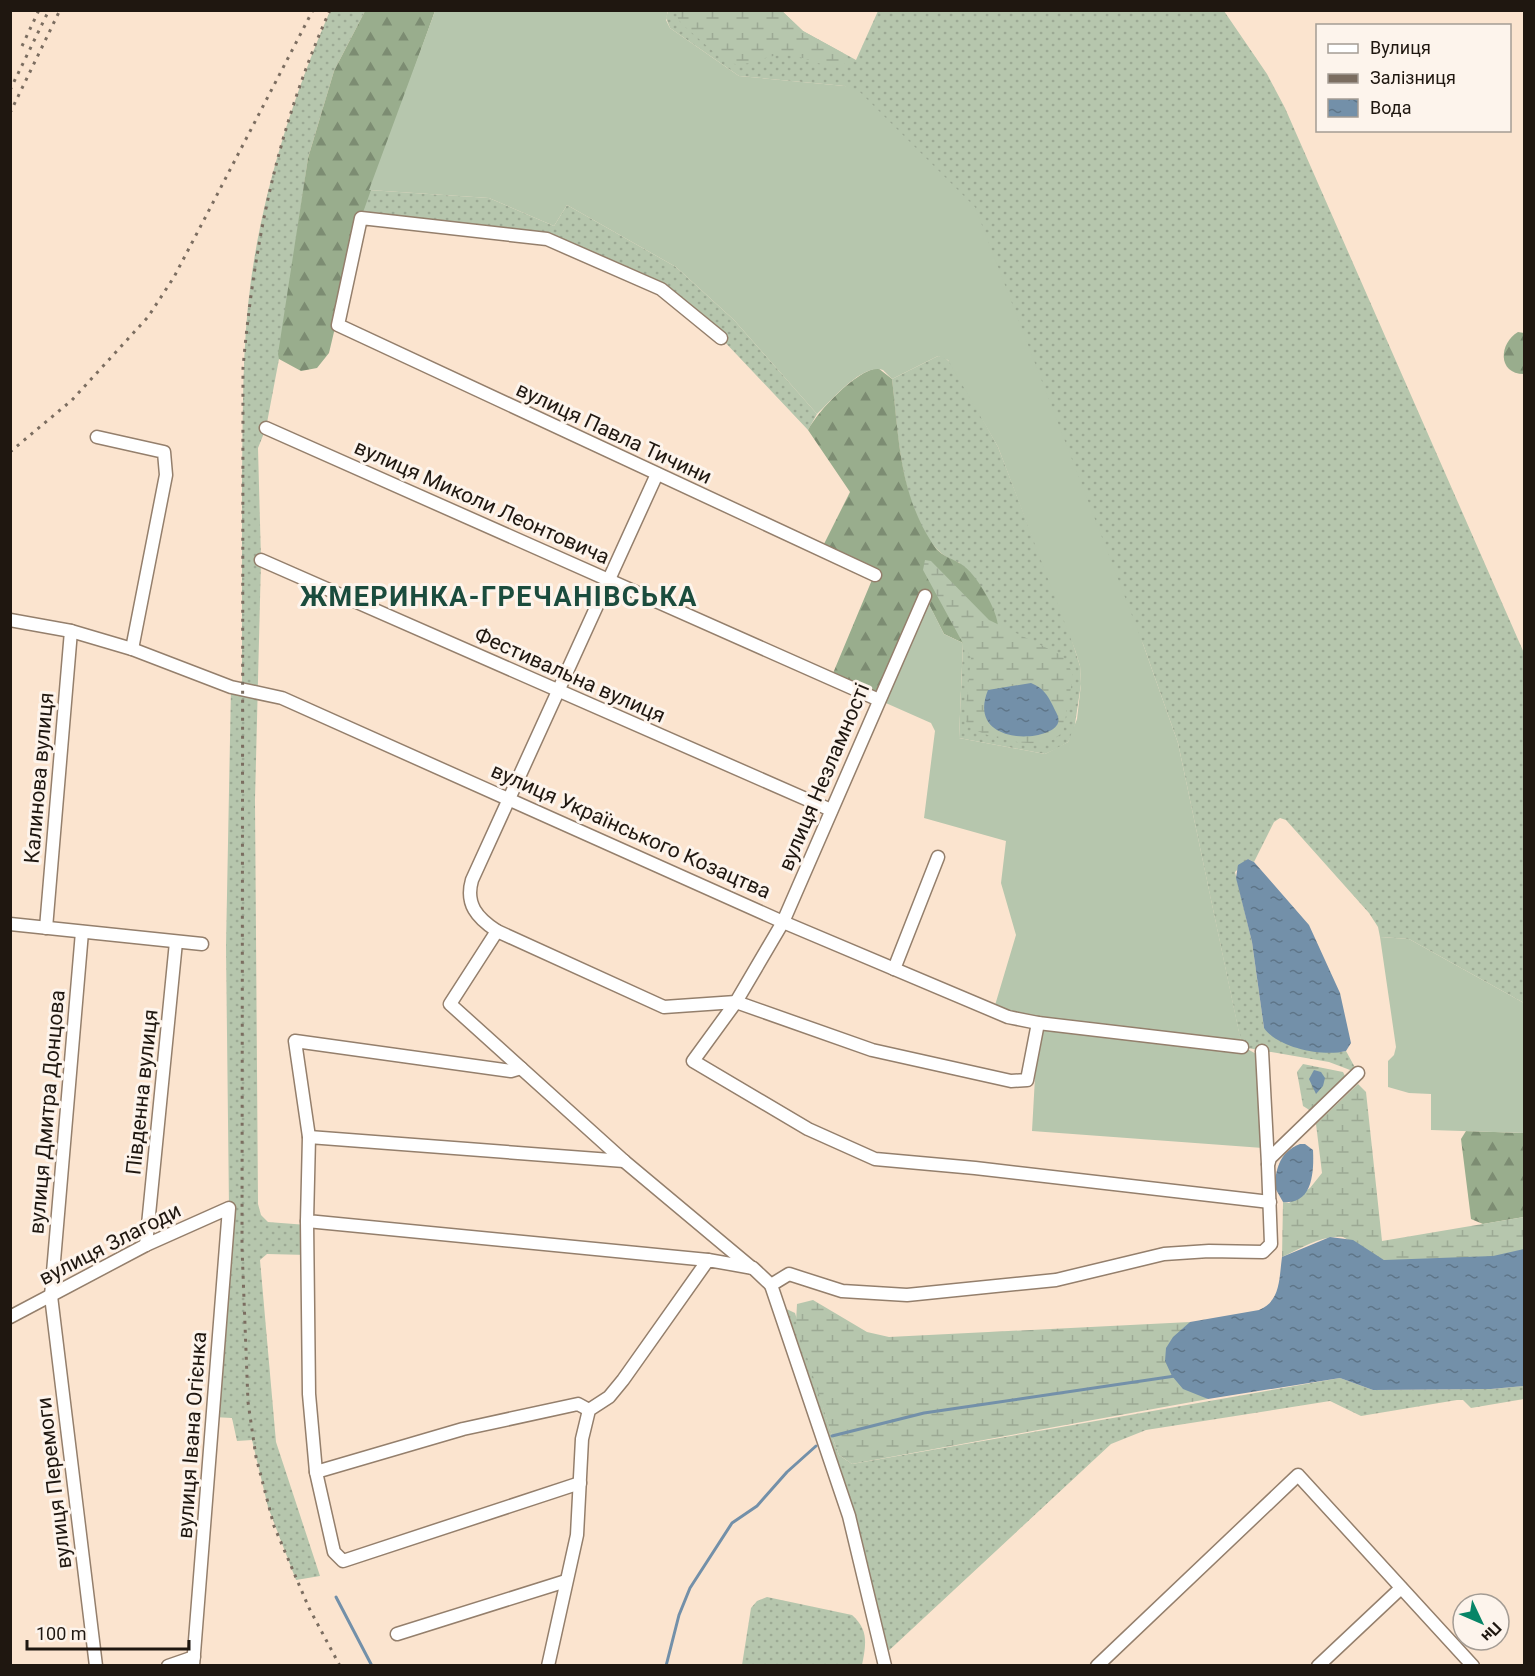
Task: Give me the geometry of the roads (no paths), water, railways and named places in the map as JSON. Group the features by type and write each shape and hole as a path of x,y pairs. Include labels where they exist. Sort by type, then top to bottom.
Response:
{"street":[{"name":"вулиця Павла Тичини","path":"721,338 661,289 547,239 360,218 338,325 875,575"},
{"name":"вулиця Миколи Леонтовича","path":"266,428 879,700"},
{"path":"97,437 164,452 166,475 132,649"},
{"path":"657,474 468,892 477,914 497,931 664,1007 735,1002 872,1050 1011,1081 1027,1080 1038,1023"},
{"name":"Фестивальна вулиця","path":"261,560 831,810"},
{"name":"вулиця Незламності","path":"925,596 783,922 735,1002 693,1061 808,1129 875,1160 975,1168 1270,1202"},
{"name":"вулиця Українського Козацтва","path":"10,620 71,631 132,649 231,687 282,698 783,922 993,1012 1038,1023 1242,1047"},
{"name":"Калинова вулиця","path":"46,928 71,631"},
{"path":"894,969 938,857"},
{"path":"10,924 202,944"},
{"path":"497,931 450,1005 624,1161 771,1285 849,1516 885,1665"},
{"name":"вулиця Дмитра Донцова","path":"51,1296 82,932"},
{"name":"Південна вулиця","path":"146,1245 176,942"},
{"path":"521,1068 511,1071 295,1041 309,1137 307,1221 309,1395 316,1472 334,1552 343,1561 580,1483"},
{"path":"771,1285 789,1274 842,1292 906,1295 1056,1280 1164,1254 1263,1251 1271,1244 1262,1050"},
{"path":"1268,1165 1275,1152 1358,1073"},
{"path":"309,1137 624,1161"},
{"name":"вулиця Злагоди","path":"10,1317 146,1245 229,1208"},
{"name":"вулиця Івана Огієнка","path":"194,1661 229,1208"},
{"path":"307,1221 708,1260 753,1268"},
{"path":"548,1665 577,1535 582,1439 589,1410 609,1397 623,1380 708,1260"},
{"name":"вулиця Перемоги","path":"51,1296 96,1665"},
{"path":"316,1472 463,1429 578,1404 589,1410"},
{"path":"1097,1665 1298,1475 1473,1665"},
{"path":"397,1634 566,1581"},
{"path":"1318,1665 1401,1588"},
{"path":"168,1665 194,1661"}],"water":[{"path":"1031,683 1047,695 1057,714 1058,723 1052,730 1027,736 998,731 988,722 984,709 988,690"},
{"path":"1248,859 1254,862 1309,925 1340,993 1351,1043 1346,1051 1325,1053 1290,1046 1279,1041 1264,1028 1252,942 1236,878 1238,865"},
{"path":"1314,1070 1321,1072 1325,1078 1323,1086 1316,1094 1309,1079"},
{"path":"1300,1144 1305,1144 1313,1150 1310,1185 1300,1198 1283,1202 1274,1186 1278,1166 1288,1151"},
{"path":"1330,1237 1353,1240 1384,1260 1493,1256 1524,1249 1524,1386 1491,1389 1373,1390 1340,1378 1208,1399 1183,1389 1172,1376 1165,1361 1166,1348 1173,1337 1190,1322 1259,1310 1266,1306 1278,1288 1282,1257"}],"waterway":[{"path":"832,1436 924,1413 1175,1376"},
{"path":"666,1666 679,1615 690,1588 732,1523 757,1506 787,1472 816,1446"},
{"path":"336,1597 372,1666"}],"railway":[{"path":"22,46 39,10"},
{"path":"10,90 49,10"},
{"path":"10,113 60,10"},
{"path":"10,452 72,400 148,317 174,277 313,10"},
{"path":"330,10 296,97 271,185 254,275 243,368 242,1248 248,1402 256,1457 274,1526 309,1608 340,1666"}],"district":[{"name":"ЖМЕРИНКА-ГРЕЧАНІВСЬКА","path":"499,597"}]}
